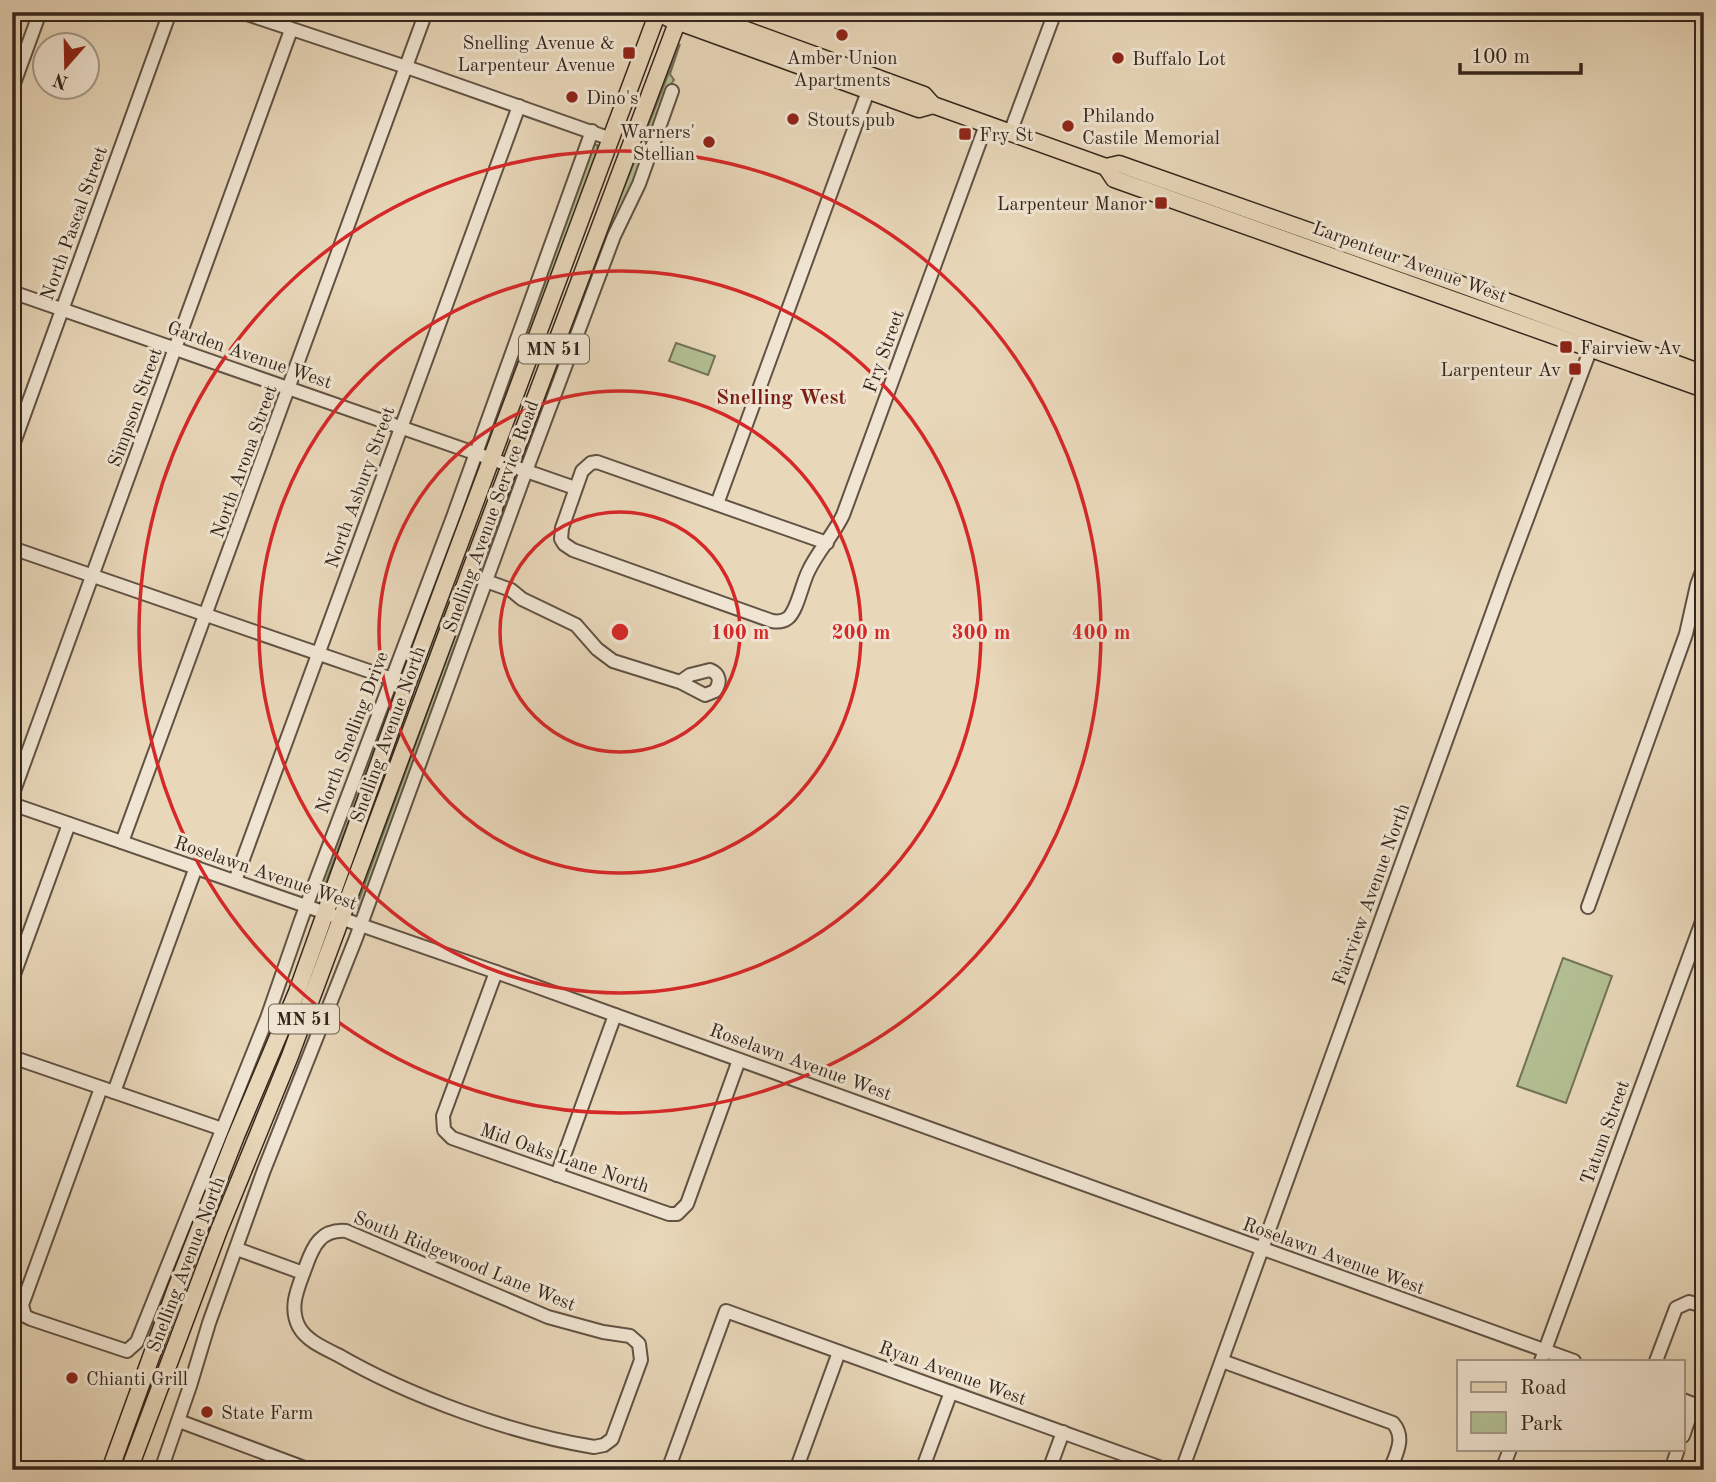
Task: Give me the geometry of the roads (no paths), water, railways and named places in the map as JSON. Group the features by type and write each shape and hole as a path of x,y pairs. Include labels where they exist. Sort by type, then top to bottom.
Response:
{"main road":[{"name":"Larpenteur Avenue West","path":"697,12 871,83 919,109 933,106 1106,167 1119,164 1337,249 1594,341 1704,374"},
{"name":"Larpenteur Avenue West","path":"656,13 679,17 871,83"},
{"name":"Snelling Avenue North","path":"110,1470 179,1281 297,992 407,685 493,459 656,13"},
{"name":"Snelling Avenue North","path":"129,1470 219,1230 281,1081 679,17"},
{"path":"611,139 620,147 618,177"},
{"name":"Larpenteur Avenue West","path":"1594,341 1704,389"}],"street":[{"path":"12,89 40,12"},
{"name":"North Pascal Street","path":"12,448 170,12"},
{"path":"241,12 611,139"},
{"name":"North Arona Street","path":"122,842 426,12"},
{"path":"1010,133 1055,12"},
{"name":"Simpson Street","path":"12,796 291,30"},
{"path":"717,504 871,83"},
{"name":"Snelling Avenue Service Road","path":"161,1470 209,1323 264,1170 360,925 526,471 614,236 635,194 672,91"},
{"name":"North Asbury Street","path":"235,881 519,106"},
{"name":"Fry Street","path":"575,488 561,533 568,548 772,621 784,621 790,616 809,570 838,526 850,496 986,125"},
{"name":"North Snelling Drive","path":"108,1090 24,1298 23,1310 25,1316 31,1320 122,1351 134,1346 267,1018 453,517 592,131"},
{"path":"629,146 650,154"},
{"name":"Garden Avenue West","path":"12,292 575,488"},
{"name":"Fairview Avenue North","path":"1182,1470 1519,538 1594,341"},
{"path":"575,488 582,471 591,463 597,462 827,544"},
{"path":"12,548 392,679"},
{"path":"1588,907 1686,634 1697,584 1704,566"},
{"path":"485,584 508,598 522,599 576,625 597,649 613,661 680,682"},
{"name":"Roselawn Avenue West","path":"12,804 496,972 1262,1250 1543,1356 1568,1360"},
{"path":"12,980 69,824"},
{"path":"108,1090 196,867"},
{"name":"Tatum Street","path":"1543,1356 1704,916"},
{"name":"Mid Oaks Lane North","path":"496,972 443,1116 444,1130 452,1138 669,1214 682,1211 687,1204 739,1060"},
{"path":"557,1175 615,1015"},
{"path":"12,1057 222,1129"},
{"name":"South Ridgewood Lane West","path":"346,1231 548,1317 603,1332 631,1336 639,1344 642,1355 616,1434 608,1443 599,1447 589,1446 496,1422 383,1379 316,1343 303,1332 298,1325 294,1299 303,1273 311,1252 321,1237 331,1232 346,1231"},
{"path":"237,1249 303,1273"},
{"path":"1656,1360 1676,1308 1686,1302 1699,1304"},
{"name":"Ryan Avenue West","path":"668,1470 726,1311 1167,1470"},
{"path":"796,1470 839,1352"},
{"path":"1222,1361 1393,1423 1400,1438 1390,1470"},
{"path":"922,1470 951,1392"},
{"path":"1684,1433 1694,1404"},
{"path":"179,1421 310,1470"},
{"path":"1049,1470 1063,1432"},
{"path":"1502,1470 1510,1450"},
{"path":"1671,1470 1678,1450"}],"place":[{"name":"Amber Union Apartments","path":"842,35"},
{"name":"Snelling Avenue & Larpenteur Avenue","path":"629,53"},
{"name":"Buffalo Lot","path":"1118,58"},
{"name":"Dino's","path":"572,97"},
{"name":"Stouts pub","path":"793,119"},
{"name":"Philando Castile Memorial","path":"1068,126"},
{"name":"Fry St","path":"965,134"},
{"name":"Warners' Stellian","path":"709,142"},
{"name":"Larpenteur Manor","path":"1161,203"},
{"name":"Fairview Av","path":"1566,347"},
{"name":"Larpenteur Av","path":"1575,369"},
{"name":"Chianti Grill","path":"72,1378"},
{"name":"State Farm","path":"207,1412"}],"district":[{"name":"Snelling West","path":"781,397"}]}
